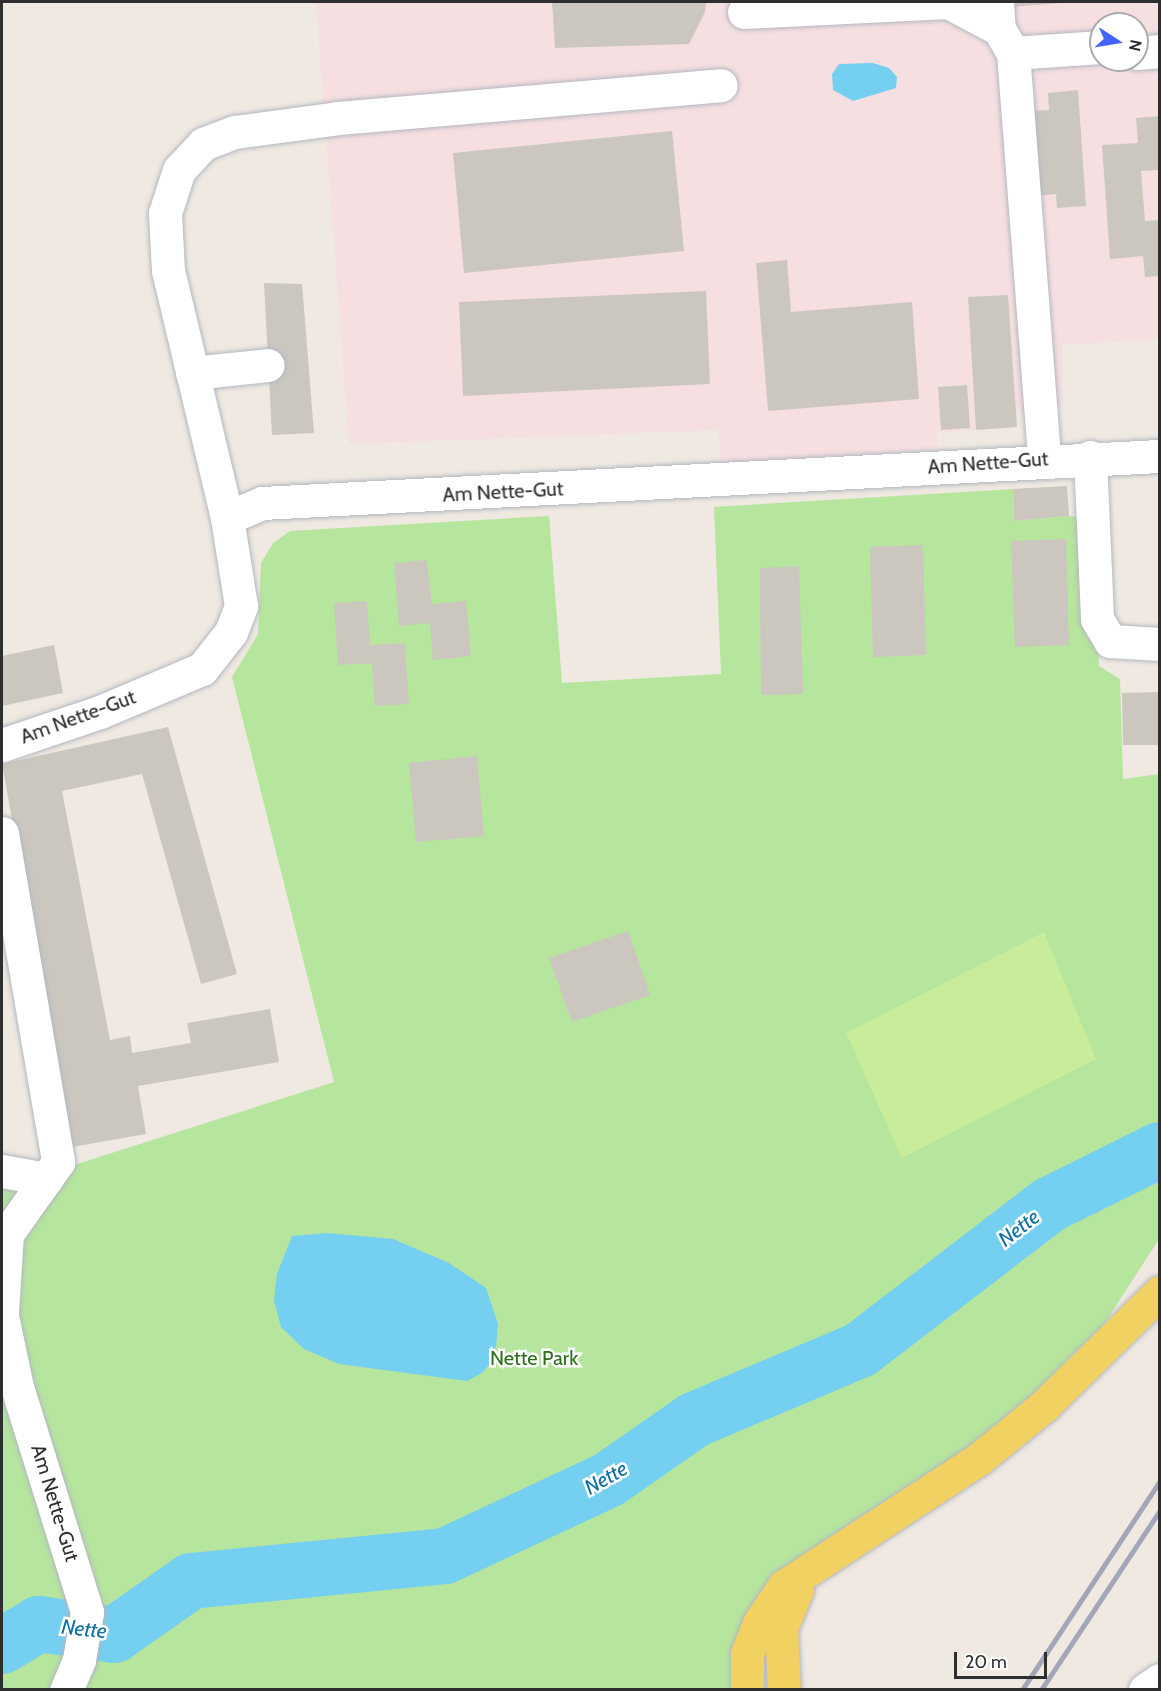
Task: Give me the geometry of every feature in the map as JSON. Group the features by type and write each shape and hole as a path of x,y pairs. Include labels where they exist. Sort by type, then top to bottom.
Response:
{"main road":[{"path":"747,1689 747,1654 759,1623 784,1586 817,1562 980,1458 1045,1405 1160,1292"},
{"path":"784,1689 781,1628 791,1598 817,1562"}],"street":[{"path":"744,12 948,2 1003,28 1089,45"},
{"path":"1003,28 1044,458"},
{"path":"227,518 168,271 165,213 179,170 203,144 235,132 338,118 721,85"},
{"path":"192,373 268,365"},
{"name":"Am Nette-Gut","path":"2,745 100,712 202,669 231,632 241,606 227,518 262,503 708,482 1044,458 1160,456"},
{"path":"1090,458 1098,619 1110,641 1160,644"},
{"path":"2,833 58,1162 7,1234 2,1311"},
{"path":"2,1172 46,1179"},
{"name":"Am Nette-Gut","path":"2,1316 7,1368 87,1612 73,1675"},
{"path":"1145,1689 1160,1680"}],"shaded area":[{"path":"316,2 1159,2 1159,339 1062,345 1063,407 1017,410 1017,427 937,433 937,449 721,464 718,430 349,444"}],"green space":[{"name":"Nette Park","path":"1013,489 1014,521 1069,516 1093,519 1099,666 1120,679 1123,779 1159,774 1159,1239 1083,1357 936,1486 778,1580 739,1689 2,1689 2,1188 334,1082 232,677 258,634 261,563 273,543 290,531 549,516 562,683 721,674 714,507"},
{"path":"1044,932 1096,1059 902,1158 846,1033"}],"water":[{"path":"873,63 889,68 897,77 896,88 853,101 833,90 832,74 839,64"},
{"path":"327,1233 393,1239 449,1263 486,1288 498,1324 495,1358 482,1373 467,1381 339,1364 304,1349 281,1327 274,1300 277,1274 292,1236"}],"building":[{"path":"552,2 706,2 705,12 689,44 555,48"},
{"path":"1011,2 1061,2 1061,3 1011,7"},
{"path":"1078,90 1086,206 1057,208 1056,194 1036,196 1030,111 1049,110 1048,93"},
{"path":"1160,116 1160,170 1141,171 1145,221 1160,220 1160,276 1145,277 1143,256 1110,259 1102,145 1138,143 1136,118"},
{"path":"672,131 684,251 464,273 453,153"},
{"path":"787,260 791,312 912,302 919,399 768,411 756,263"},
{"path":"264,283 302,284 314,433 272,435"},
{"path":"706,291 710,384 463,396 459,302"},
{"path":"1008,295 1017,427 976,430 968,297"},
{"path":"967,385 970,428 941,430 938,387"},
{"path":"1067,486 1069,516 1014,521 1013,489"},
{"path":"1066,539 1069,645 1015,647 1011,541"},
{"path":"923,545 926,655 873,657 870,547"},
{"path":"427,560 432,604 466,601 471,656 433,660 430,623 399,626 394,563"},
{"path":"799,566 803,694 761,695 760,568"},
{"path":"367,601 370,645 405,643 409,704 375,706 372,663 338,665 334,603"},
{"path":"54,645 63,693 2,706 2,656"},
{"path":"1160,692 1160,745 1123,745 1122,693"},
{"path":"168,727 237,974 201,984 142,774 62,791 110,1040 130,1036 132,1053 191,1043 187,1023 270,1009 279,1062 138,1086 146,1134 72,1147 2,764"},
{"path":"477,756 484,836 416,842 409,763"},
{"path":"628,931 650,995 572,1022 549,958"}],"waterway":[{"name":"Nette","path":"2,1646 39,1624 114,1635 191,1581 445,1556 608,1480 694,1420 860,1350 1049,1205 1160,1150"},
{"name":"Nette","path":"2,1639 4,1645"}],"railway":[{"path":"1022,1690 1160,1481"},
{"path":"1041,1690 1160,1510"}]}
